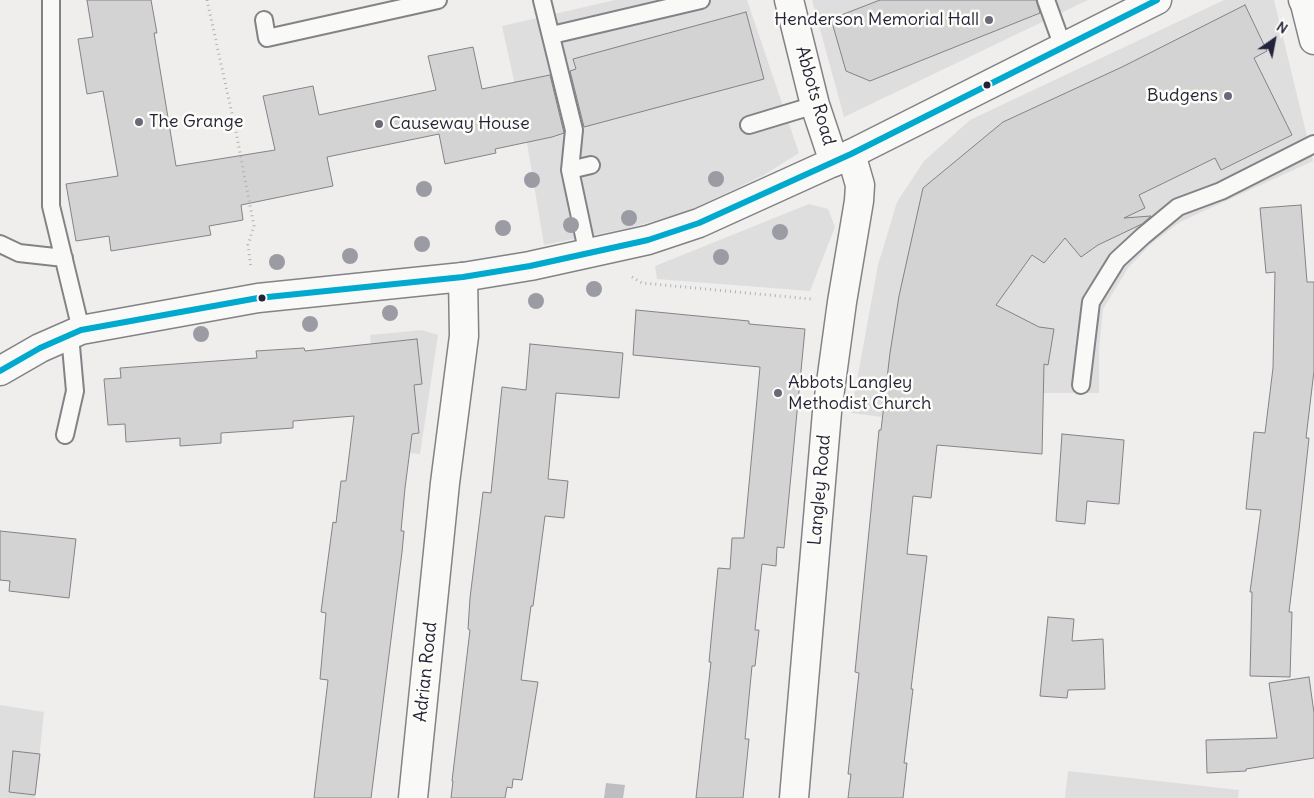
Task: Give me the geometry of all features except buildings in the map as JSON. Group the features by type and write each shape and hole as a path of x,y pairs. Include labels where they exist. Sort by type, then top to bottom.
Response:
{"street":[{"name":"Abbots Road","path":"789,0 815,105 842,158"},
{"path":"0,371 40,348 75,332 258,298 463,277 530,266 648,240 699,223 842,158 1157,0"},
{"path":"1303,0 1313,32"},
{"name":"Langley Road","path":"794,798 827,412 842,302 860,201 860,185 842,158"},
{"name":"Adrian Road","path":"412,798 445,483 464,336 463,277"}],"lane":[{"path":"51,0 51,206 64,258 75,332 75,391 65,436"},
{"path":"264,20 267,38 438,0"},
{"path":"542,0 574,130 570,170 588,254"},
{"path":"552,35 701,0"},
{"path":"1046,0 1063,47"},
{"path":"749,125 815,105"},
{"path":"1081,385 1092,302 1117,260 1178,207 1222,191 1314,144"},
{"path":"570,170 591,165"},
{"path":"0,244 18,253 64,258"}],"path":[{"path":"207,0 236,132 254,226 248,244 249,261 258,298"},
{"path":"624,246 631,277 642,283 842,302"}],"shaded area":[{"path":"615,0 747,0 799,153 764,175 687,212 629,228 544,245 525,131 502,26"},
{"path":"812,0 1088,0 844,117"},
{"path":"1224,0 1274,0 1313,161 1180,222 1151,244 1128,268 1103,309 1099,349 1099,393 1044,393 888,374 882,417 851,413 878,265 897,202 924,161 970,120"},
{"path":"809,204 828,209 835,227 810,291 657,279 655,266"},
{"path":"422,330 438,335 420,454 382,450 370,335"},
{"path":"0,705 44,712 35,798 0,798"},
{"path":"1068,771 1239,790 1238,798 1065,798"},
{"path":"606,783 625,785 623,798 604,798"}],"transit line":[{"path":"0,371 40,348 81,330 258,298 463,277 530,266 648,240 699,223 851,154 1157,0"}],"place":[{"name":"Henderson Memorial Hall","path":"989,20"},
{"name":"Budgens","path":"1228,96"},
{"name":"The Grange","path":"139,122"},
{"name":"Causeway House","path":"379,124"},
{"name":"Abbots Langley Methodist Church","path":"778,393"}]}
